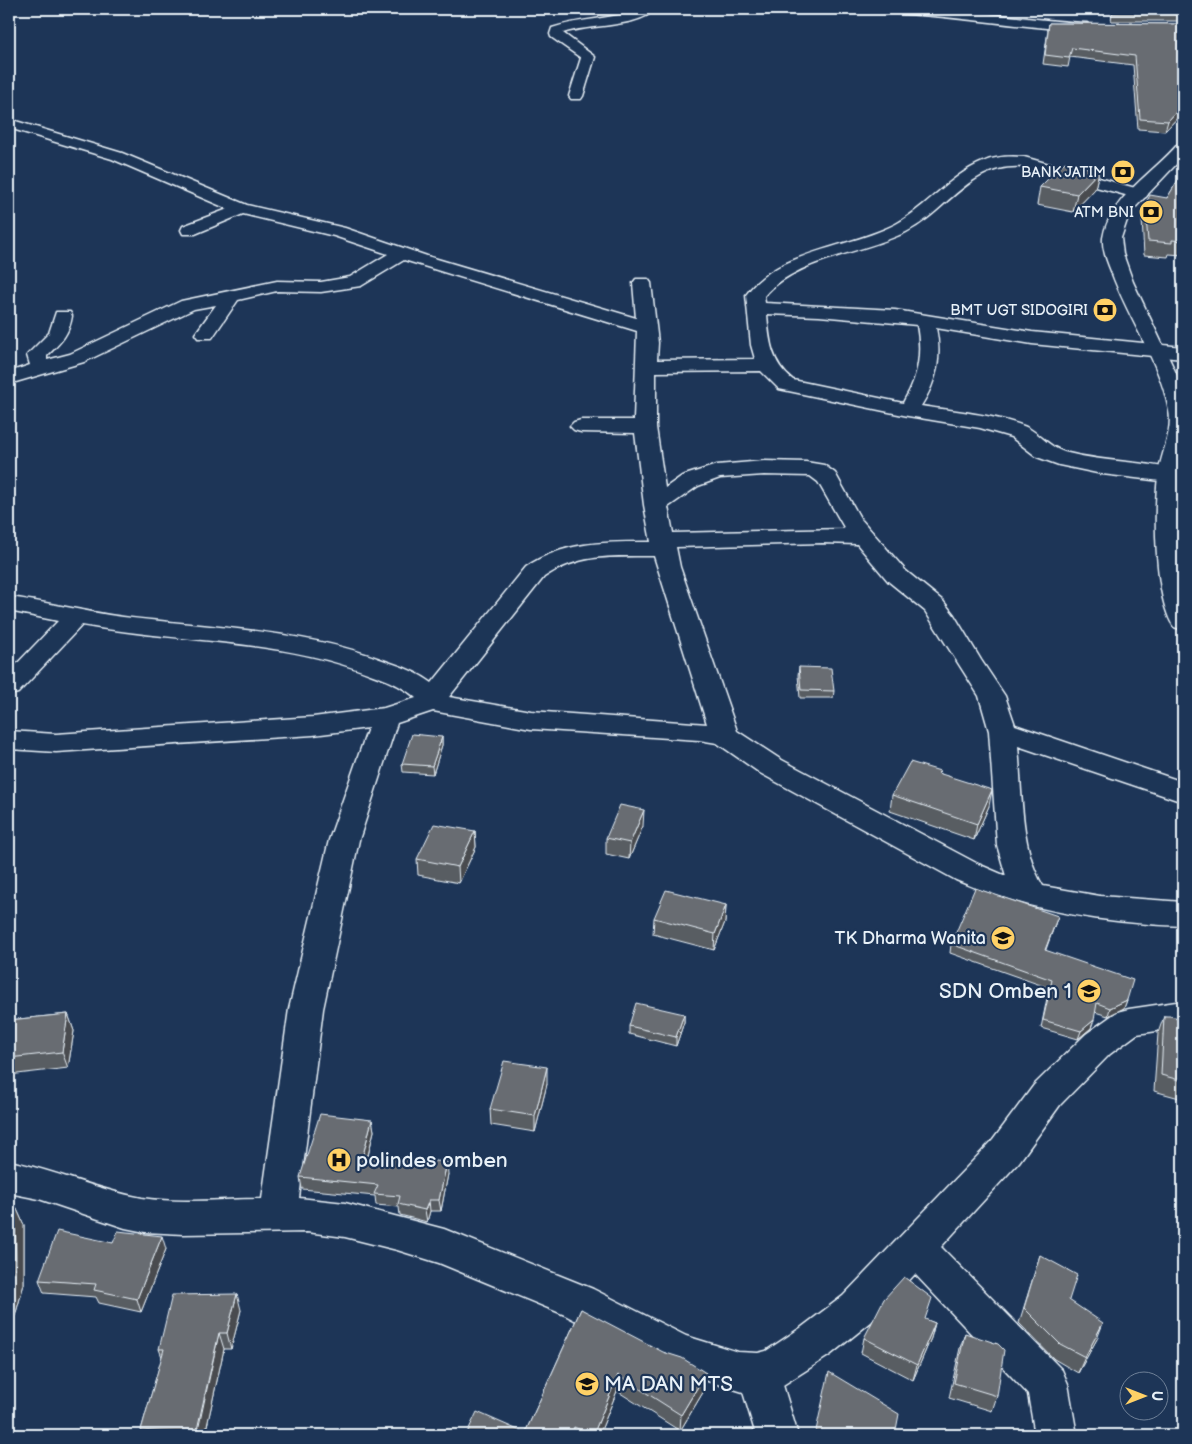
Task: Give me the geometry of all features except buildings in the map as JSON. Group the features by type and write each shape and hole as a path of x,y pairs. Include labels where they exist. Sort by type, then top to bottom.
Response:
{"street":[{"path":"576,96 588,57 556,34 556,31 572,25 630,17 649,9"},
{"path":"880,9 951,13 1048,26 1099,27"},
{"path":"9,122 117,156 242,209 339,232 401,254 646,327"},
{"path":"1183,147 1170,164 1118,219 1112,238 1120,272 1136,310 1157,350 1180,415 1169,475 1167,532 1177,603 1183,622"},
{"path":"1140,194 1024,162 1005,160 968,177 904,226 878,238 776,276 755,295 756,308 760,322 760,346 766,365 774,378 786,385 1006,428 1019,432 1045,452 1059,458 1102,467 1169,475"},
{"path":"189,230 242,209"},
{"path":"9,378 97,350 113,340 181,308 277,286 320,287 355,282 401,254"},
{"path":"642,283 648,343 645,427 655,505 663,545 686,624 725,736"},
{"path":"205,334 231,296"},
{"path":"756,308 862,312 925,320 1032,338 1183,353"},
{"path":"42,368 37,360 37,355 49,342 57,337 61,331 63,316"},
{"path":"908,410 923,389 928,373 929,336 925,320"},
{"path":"646,366 766,365"},
{"path":"581,426 645,427"},
{"path":"655,505 690,481 717,472 764,468 816,470 827,478 842,511 898,576 934,606 945,620 968,661 992,696 1003,731 1012,845 1022,878 1033,896"},
{"path":"432,702 535,572 546,562 575,553 663,545 822,536 864,537"},
{"path":"9,604 120,624 287,642 344,654 371,663 412,682 428,694 432,702"},
{"path":"9,687 78,615"},
{"path":"9,740 56,743 313,726 385,717 432,702 460,710 528,721 691,731 725,736 770,766 996,886 1033,896 1100,908 1183,914"},
{"path":"278,1215 296,1095 306,1008 344,840 385,717"},
{"path":"1003,731 1183,792"},
{"path":"9,1177 39,1183 125,1211 145,1215 183,1217 307,1215 345,1220 444,1247 579,1302 678,1353 738,1372 758,1372 776,1368 816,1341 857,1309 1006,1151 1047,1095 1098,1044 1129,1022 1183,1014"},
{"path":"915,1247 1047,1384 1056,1435"},
{"path":"758,1372 776,1435"}],"place":[{"name":"BANK JATIM","path":"1123,172"},
{"name":"ATM BNI","path":"1151,212"},
{"name":"BMT UGT SIDOGIRI","path":"1105,310"},
{"name":"TK Dharma Wanita","path":"1003,938"},
{"name":"SDN Omben 1","path":"1089,991"},
{"name":"polindes omben","path":"339,1160"},
{"name":"MA DAN MTS","path":"587,1384"}]}
